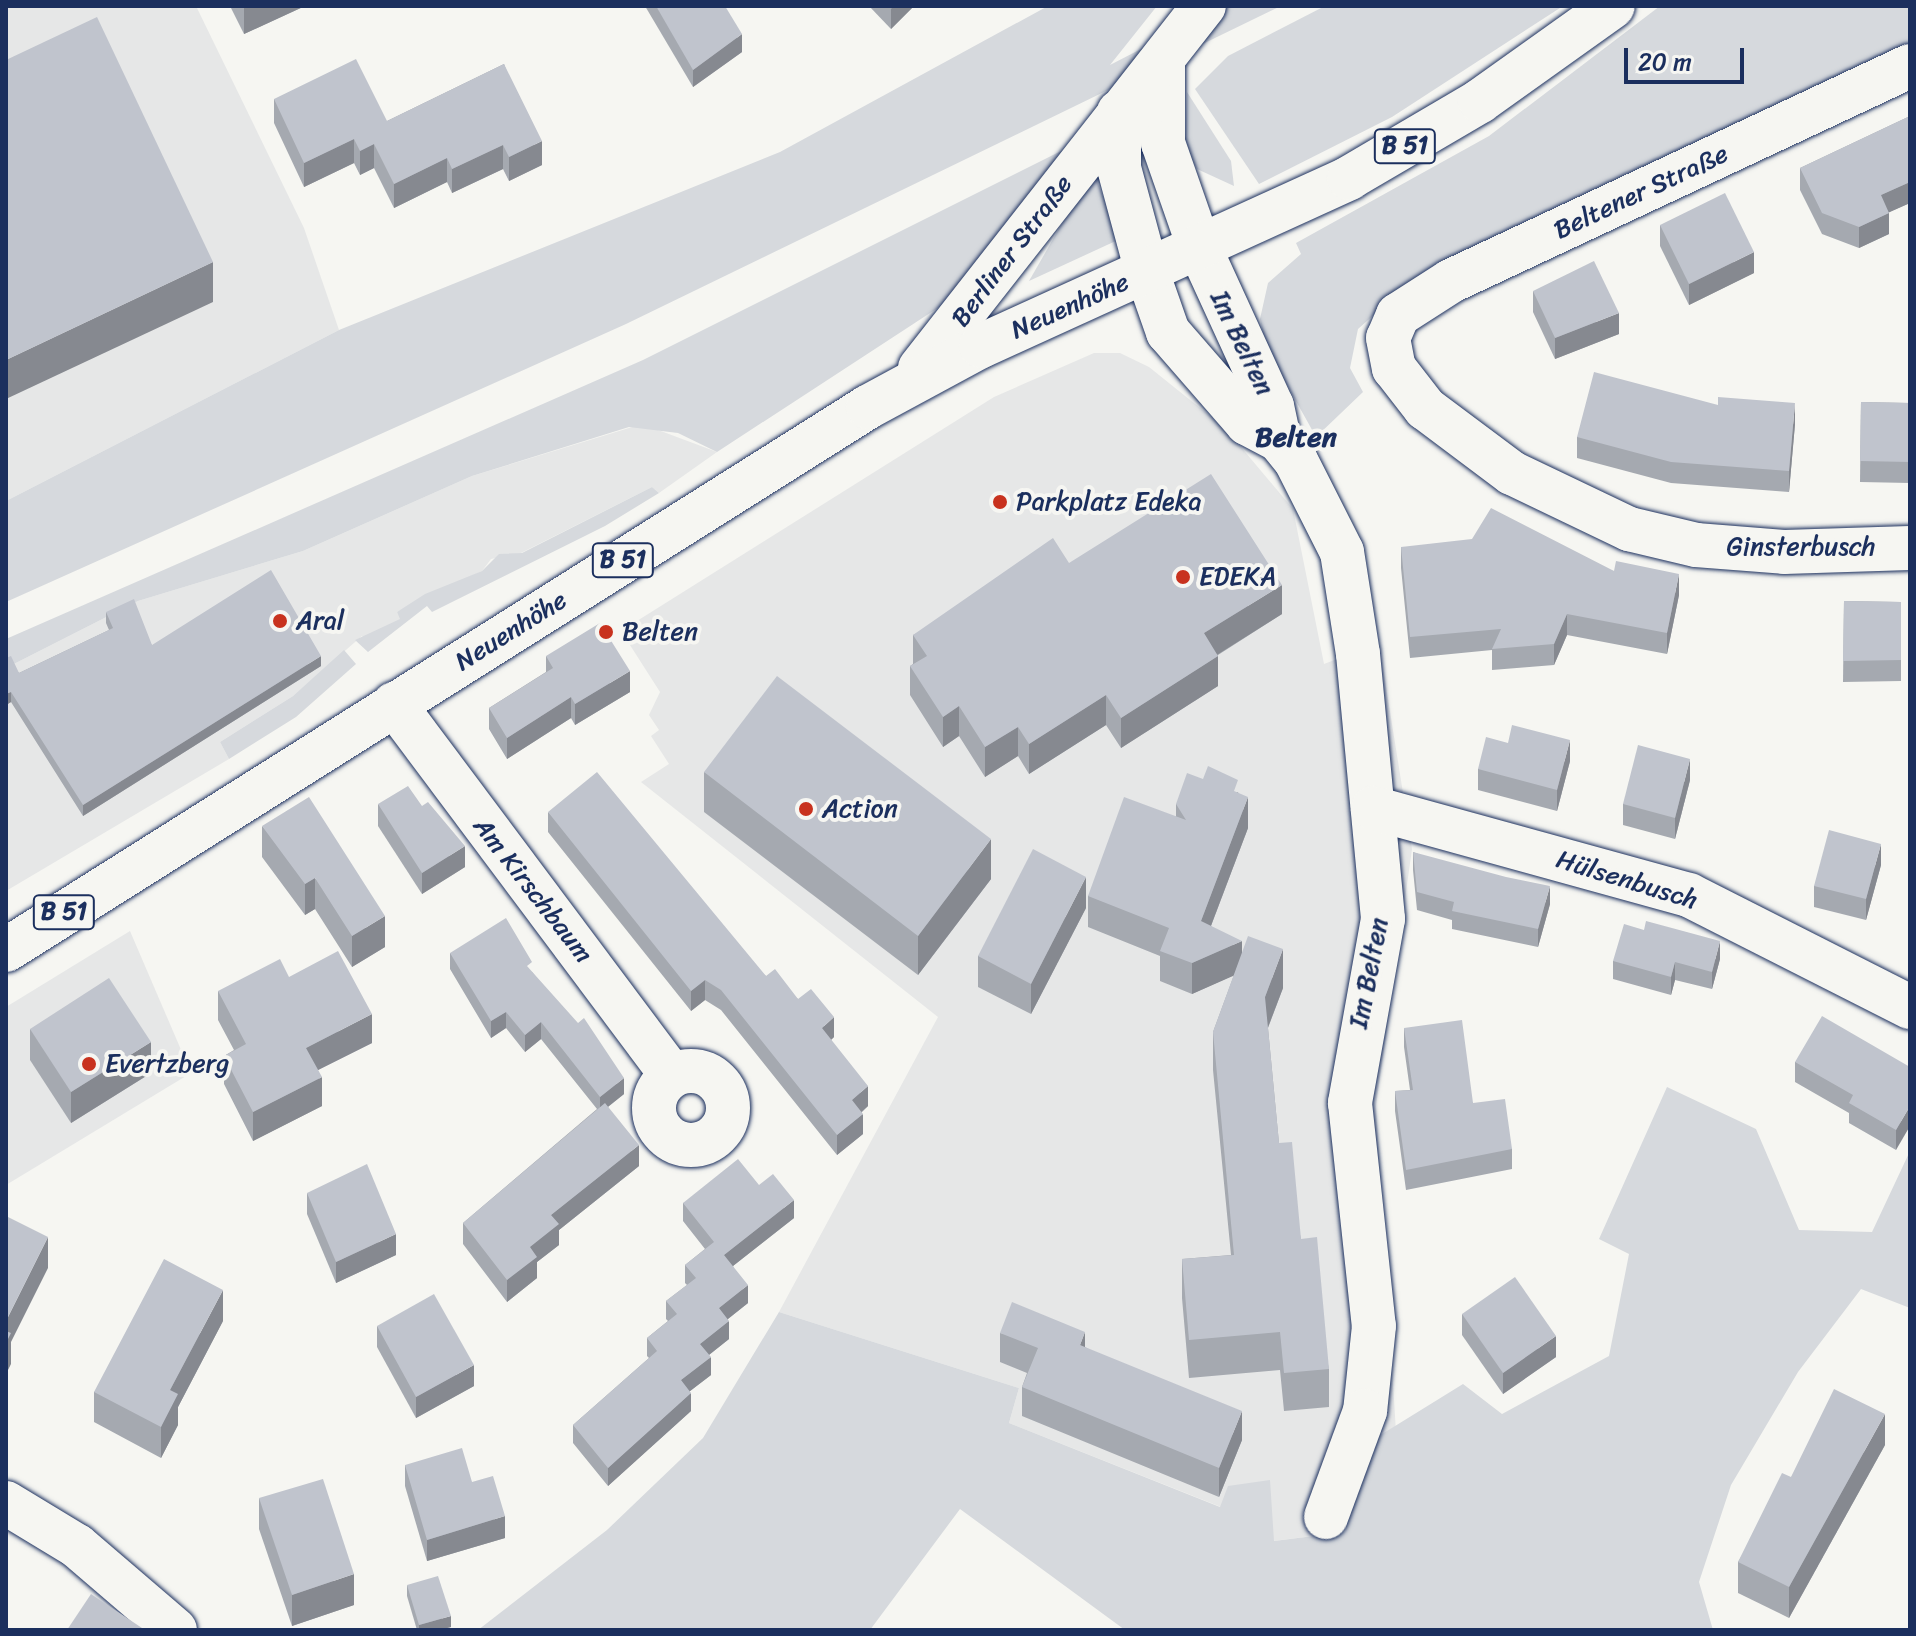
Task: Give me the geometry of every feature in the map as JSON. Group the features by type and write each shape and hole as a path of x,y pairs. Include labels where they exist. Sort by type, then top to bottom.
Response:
{"street":[{"name":"Berliner Straße","path":"902,387 1204,6"},
{"name":"B 51","path":"1200,249 1419,139 1613,6"},
{"path":"1163,60 1163,143 1200,249"},
{"name":"Beltener Straße","path":"1388,338 1398,315 1451,281 1910,66"},
{"path":"1119,112 1119,168 1147,272"},
{"name":"Neuenhöhe","path":"6,950 902,387 1200,249"},
{"name":"Im Belten","path":"1200,249 1272,406 1279,440 1342,552 1373,808 1383,919 1350,1103 1374,1326 1365,1411 1326,1517"},
{"name":"Im Belten","path":"1147,272 1168,332 1247,423 1279,440"},
{"name":"Ginsterbusch","path":"1388,338 1394,368 1425,408 1512,473 1614,523 1696,545 1910,548"},
{"name":"Am Kirschbaum","path":"394,704 672,1075"},
{"name":"Hülsenbusch","path":"1373,808 1689,895 1910,1007"},
{"path":"6,1503 77,1546 175,1630"}],"shaded area":[{"path":"6,6 196,6 304,228 339,330 6,501"},
{"path":"1048,6 1157,6 1110,65 1224,6 1281,6 626,324 6,602 6,501 339,330 780,152"},
{"path":"1325,6 1563,6 1392,117 1259,184 1195,89 1228,56"},
{"path":"1660,6 1910,6 1910,44 1473,253 1377,312 1358,329 1350,368 1363,392 1316,437 1266,347 1260,319 1268,283 1301,254 1296,243 1489,136"},
{"path":"1187,92 1231,161 1234,186 1197,169 1185,145"},
{"path":"1063,150 1001,249 950,300 717,452 678,433 629,427 472,476 303,551 138,601 6,668 6,639 643,360"},
{"path":"1096,179 1120,239 1029,281 1087,180"},
{"path":"1094,353 1120,353 1149,367 1225,428 1293,509 1324,664 1379,643 1412,849 1376,1106 1396,1432 1366,1445 1345,1532 1273,1541 1229,1486 1221,1507 1009,1423 1019,1388 779,1312 938,1017 641,782 669,764 651,736 659,730 649,715 660,692 621,631 994,397"},
{"path":"642,424 717,452 659,493 652,487 521,553 491,559 482,571 397,612 401,619 366,641 362,636 293,696 220,742 229,759 6,891 6,668 138,601 303,551 472,476"},
{"path":"652,487 659,493 605,526 432,612 427,606 368,652 355,640 400,619 397,612 425,594 482,571 499,554 522,553"},
{"path":"344,650 356,664 296,717 229,759 220,742 293,696"},
{"path":"130,931 191,1073 6,1185 6,1007"},
{"path":"1667,1087 1756,1129 1799,1230 1872,1232 1910,1151 1910,1308 1861,1289 1798,1372 1731,1485 1699,1582 1713,1630 1125,1630 960,1509 870,1630 478,1630 607,1530 703,1438 779,1312 1019,1388 1009,1423 1220,1507 1228,1486 1270,1480 1274,1541 1345,1532 1366,1444 1463,1384 1502,1414 1609,1356 1629,1254 1599,1239"}],"building":[{"path":"656,6 725,6 742,34 693,70"},
{"path":"97,17 213,262 6,360 6,60"},
{"path":"356,59 387,121 504,64 542,141 509,157 503,145 452,169 447,158 394,184 374,144 360,151 354,139 304,163 274,99"},
{"path":"1910,116 1910,182 1881,195 1889,213 1859,227 1822,213 1800,168"},
{"path":"1725,193 1754,252 1689,284 1660,225"},
{"path":"1594,261 1619,313 1555,338 1533,291"},
{"path":"1594,372 1718,405 1718,397 1795,403 1789,471 1671,462 1577,437"},
{"path":"1861,402 1910,403 1910,462 1860,461"},
{"path":"1211,474 1282,585 1204,633 1218,656 1121,718 1106,695 1029,744 1018,727 985,747 959,706 943,717 910,666 927,656 913,635 1053,538 1069,563"},
{"path":"1491,508 1614,571 1616,561 1679,574 1667,633 1567,614 1554,644 1492,649 1501,629 1410,637 1401,547 1472,539"},
{"path":"271,570 321,656 83,805 11,692 6,694 6,658 11,656 19,673 113,628 106,612 134,599 152,645"},
{"path":"1844,601 1901,602 1901,660 1843,661"},
{"path":"600,623 630,671 575,704 571,697 507,738 489,708 553,668 546,656"},
{"path":"777,676 991,839 918,936 704,772"},
{"path":"1512,725 1570,740 1557,790 1478,769 1486,737 1508,743"},
{"path":"1638,745 1690,759 1675,818 1623,804"},
{"path":"1208,766 1238,780 1234,791 1248,797 1201,921 1242,941 1192,963 1160,951 1169,928 1088,896 1124,797 1186,820 1176,804 1187,773 1203,779"},
{"path":"597,772 766,976 775,969 798,999 811,989 834,1017 822,1028 868,1086 852,1100 863,1114 837,1135 721,990 705,980 691,991 548,812"},
{"path":"408,786 422,806 428,802 465,846 422,873 378,804"},
{"path":"309,797 385,916 352,936 315,878 305,884 262,826"},
{"path":"1829,830 1881,844 1866,899 1814,886"},
{"path":"1033,849 1086,877 1031,984 978,956"},
{"path":"1413,852 1550,886 1538,929 1452,911 1454,902 1417,892"},
{"path":"506,918 532,962 527,966 578,1023 584,1018 624,1078 600,1097 541,1022 525,1035 506,1012 491,1021 450,953"},
{"path":"1646,921 1720,941 1712,972 1675,962 1671,977 1613,961 1624,924 1644,930"},
{"path":"1248,936 1283,949 1265,997 1279,1143 1292,1142 1301,1239 1317,1237 1329,1369 1284,1373 1280,1332 1189,1340 1182,1259 1234,1255 1213,1032"},
{"path":"338,951 372,1014 306,1048 322,1077 253,1112 224,1056 246,1044 218,991 280,959 289,977"},
{"path":"109,978 151,1042 71,1092 30,1029"},
{"path":"1822,1016 1910,1067 1910,1106 1896,1130 1849,1103 1853,1095 1795,1062"},
{"path":"1462,1020 1473,1103 1505,1099 1512,1149 1406,1170 1395,1091 1413,1090 1404,1028"},
{"path":"605,1103 639,1145 551,1215 559,1224 530,1247 537,1257 507,1280 463,1223"},
{"path":"738,1159 759,1185 773,1174 794,1200 724,1255 748,1285 719,1308 729,1321 700,1344 711,1357 681,1380 691,1393 608,1468 573,1425 657,1351 647,1338 677,1314 666,1301 696,1278 685,1265 714,1242 683,1203"},
{"path":"367,1164 396,1234 336,1262 307,1193"},
{"path":"6,1216 48,1237 6,1321"},
{"path":"164,1259 223,1290 170,1390 178,1394 161,1427 94,1392"},
{"path":"1515,1277 1556,1336 1503,1373 1462,1314"},
{"path":"434,1294 474,1365 416,1397 377,1326"},
{"path":"1012,1302 1085,1332 1080,1345 1242,1411 1219,1468 1022,1387 1038,1348 1000,1333"},
{"path":"1834,1389 1885,1414 1789,1587 1738,1562 1782,1473 1791,1477"},
{"path":"462,1448 472,1482 493,1476 505,1516 427,1540 405,1465"},
{"path":"323,1479 354,1574 292,1595 259,1498"},
{"path":"438,1576 451,1616 419,1625 407,1585"},
{"path":"91,1594 145,1630 67,1630"}],"place":[{"name":"Parkplatz Edeka","path":"1000,502"},
{"name":"EDEKA","path":"1183,577"},
{"name":"Aral","path":"280,621"},
{"name":"Belten","path":"606,632"},
{"name":"Action","path":"806,809"},
{"name":"Evertzberg","path":"89,1064"}],"district":[{"name":"Belten","path":"1296,437"}]}
